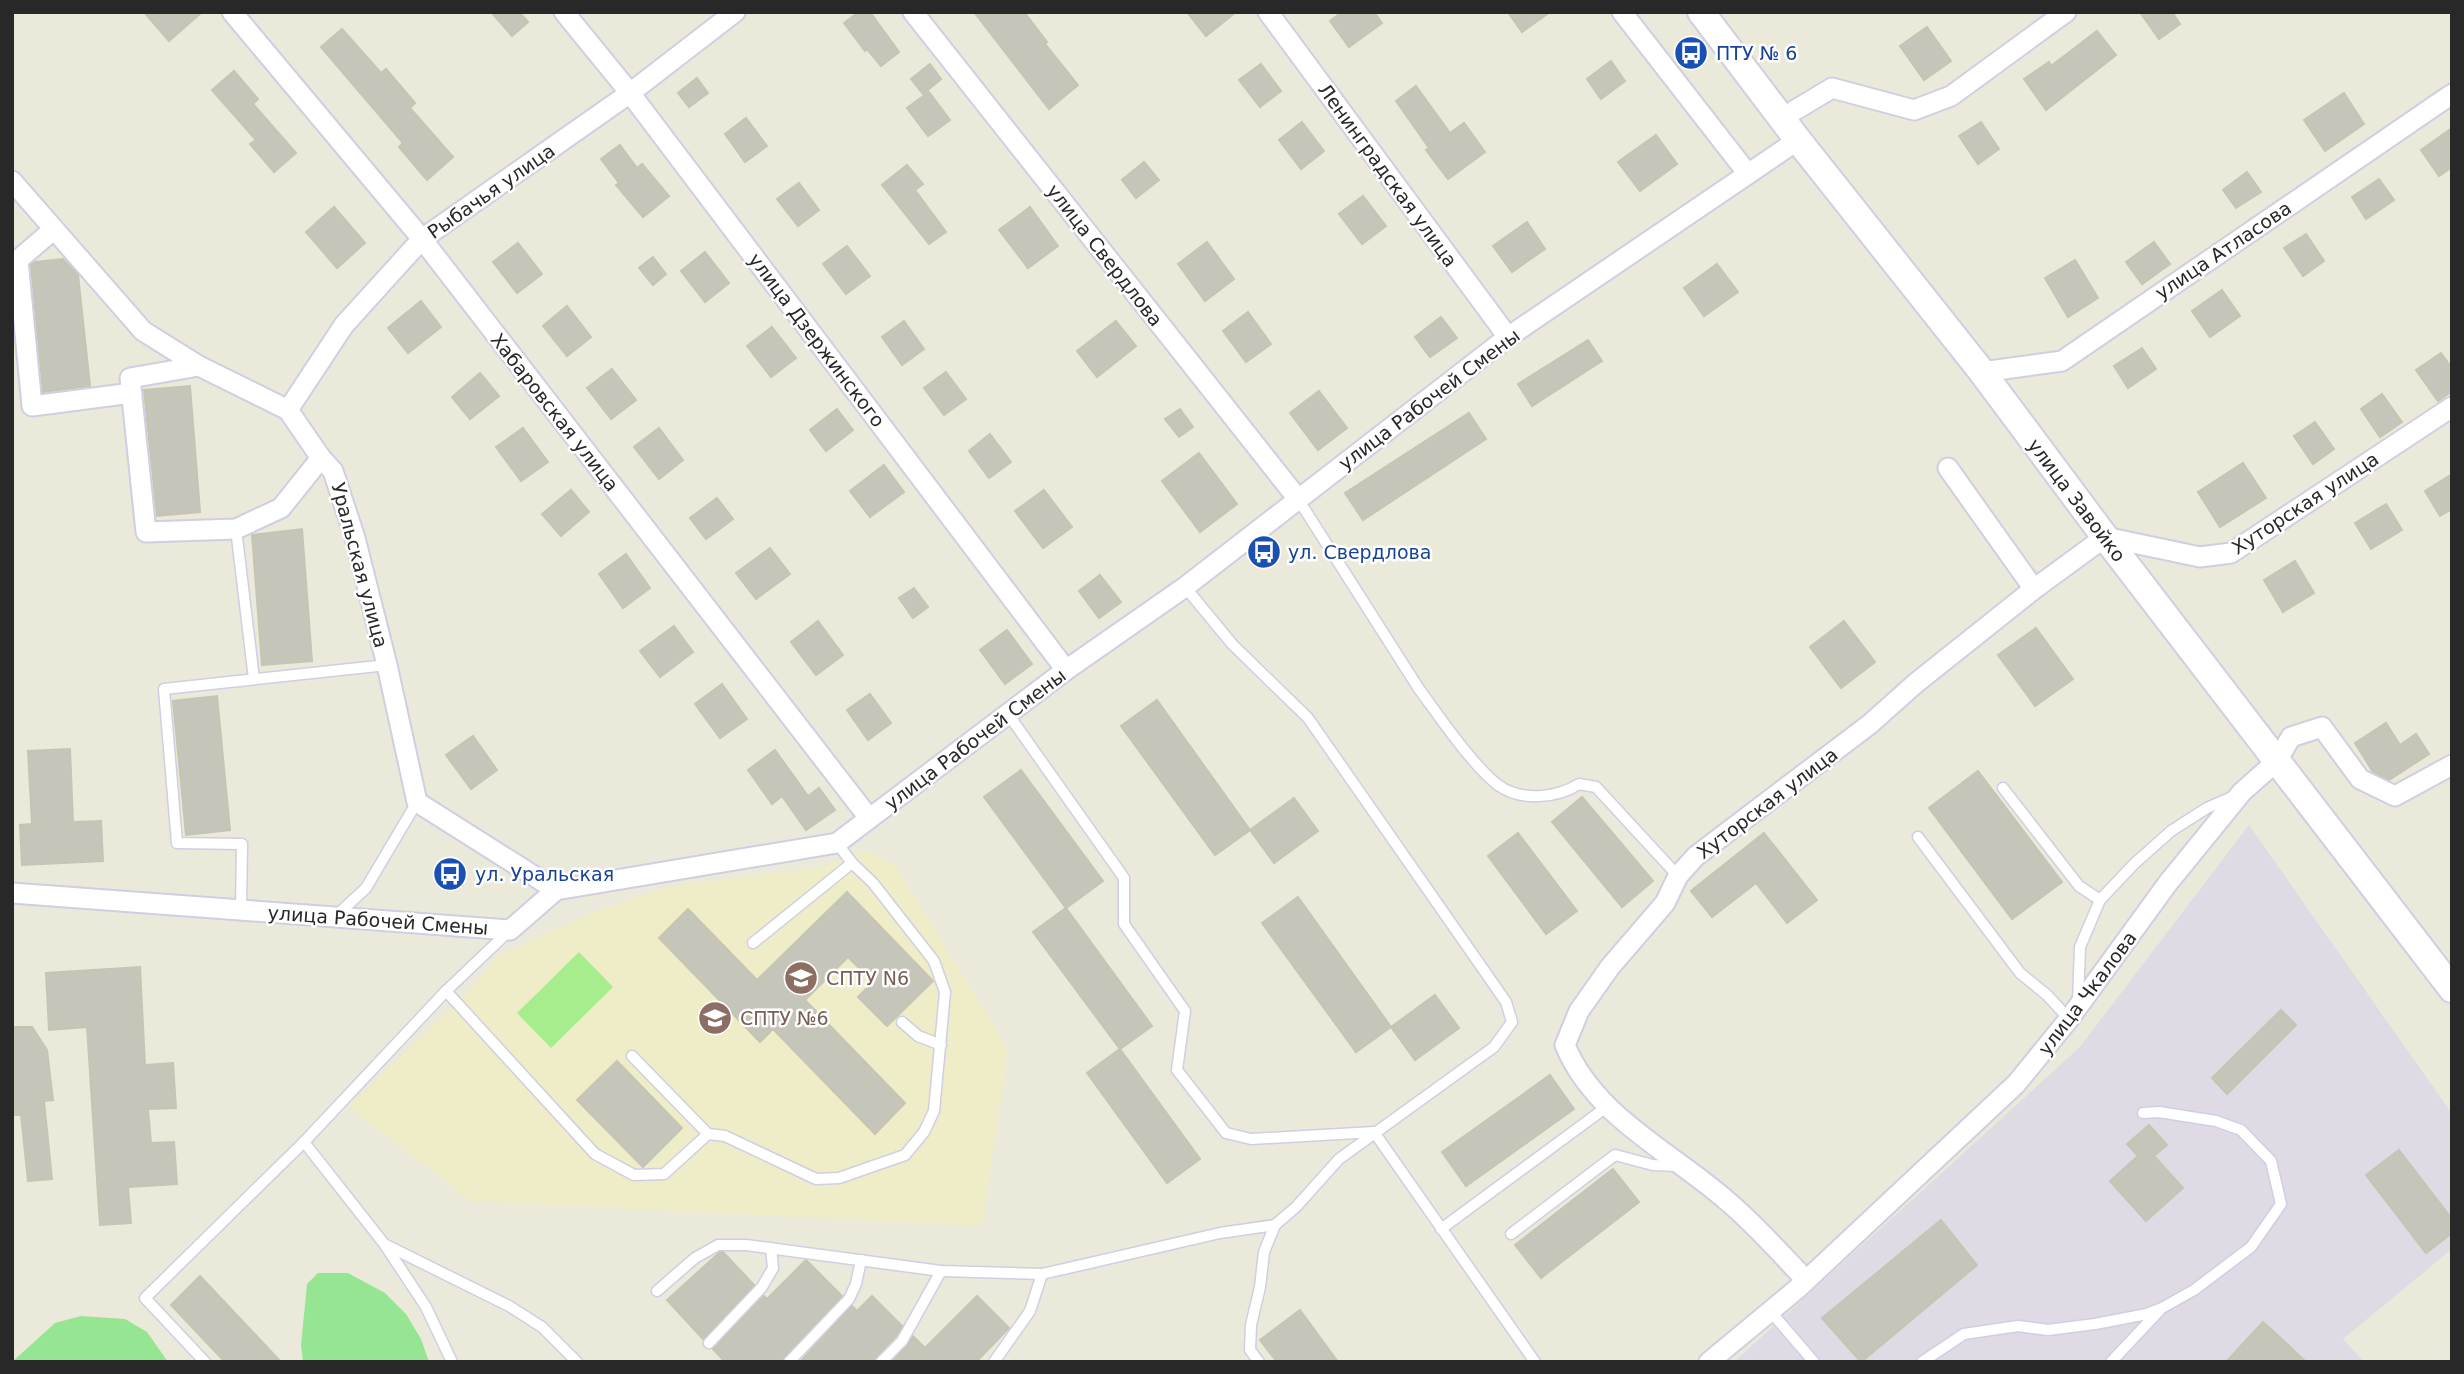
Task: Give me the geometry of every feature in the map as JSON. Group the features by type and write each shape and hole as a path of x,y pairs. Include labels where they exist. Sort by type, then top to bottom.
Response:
{"main road":[{"name":"улица Завойко","path":"1702,12 1798,140 1982,372 2105,537 2452,989"}],"street":[{"name":"Хабаровская улица","path":"232,12 422,239 869,818"},
{"name":"улица Дзержинского","path":"564,12 631,93 1066,670"},
{"name":"Рыбачья улица","path":"288,411 344,325 422,239 631,93 735,12"},
{"name":"улица Свердлова","path":"913,12 1298,499"},
{"name":"Ленинградская улица","path":"1268,12 1508,337"},
{"path":"1622,12 1748,174"},
{"path":"1782,118 1832,88 1914,110 1951,96 2066,12"},
{"name":"улица Атласова","path":"1982,372 2062,361 2452,93"},
{"name":"улица Рабочей Смены","path":"12,893 510,930 556,890 837,843 1066,670 1185,587 1508,337 1798,140"},
{"name":"Уральская улица","path":"12,181 143,331 199,366 288,411 320,457 334,471 355,538 387,665 417,802"},
{"path":"53,230 19,260 16,286 32,406 132,393"},
{"path":"199,366 130,378 146,532 236,529 281,508 320,457"},
{"name":"Хуторская улица","path":"1806,1280 1728,1201 1685,1166 1651,1144 1608,1106 1574,1066 1565,1045 1579,1011 1610,967 1665,903 1678,876 1696,856 1870,724 1916,683 2034,589 2105,537 2200,556 2231,553 2452,407"},
{"path":"1948,468 2034,589"},
{"name":"улица Чкалова","path":"1709,1362 1806,1280 2015,1084 2073,1013 2168,883 2242,792 2277,761 2291,737 2322,727 2360,779 2395,796 2452,765"},
{"path":"417,802 556,890"}],"lane":[{"path":"1298,499 1419,689 1489,777 1500,786 1527,796 1566,792 1579,784 1596,787 1678,876"},
{"path":"236,529 254,680"},
{"path":"1185,587 1233,645 1308,718 1506,1002 1512,1022 1494,1046 1339,1159 1296,1207 1275,1225 1264,1252 1260,1287 1251,1325 1250,1350 1259,1362"},
{"path":"241,909 242,844 177,843 164,690 387,665"},
{"path":"1008,713 1124,878 1124,924 1185,1011 1177,1070 1226,1133 1251,1139 1374,1132"},
{"path":"2003,788 2079,886 2101,900"},
{"path":"1918,837 2020,973 2073,1013 2080,947 2101,900 2134,864 2171,831 2207,808 2242,792"},
{"path":"335,916 366,888 417,802"},
{"path":"632,1056 708,1134 725,1136 816,1179 839,1178 905,1155 924,1132 934,1111 945,992 934,961 873,883 852,863 837,843"},
{"path":"752,943 852,863"},
{"path":"205,1362 145,1298 304,1142 446,991 510,930"},
{"path":"446,991 595,1154 634,1175 664,1174 708,1134"},
{"path":"902,1022 918,1037 941,1045"},
{"path":"1441,1229 1608,1106"},
{"path":"1922,1362 1964,1334 2018,1326 2048,1330 2147,1314 2194,1290 2251,1247 2281,1204 2271,1161 2241,1130 2216,1121 2159,1112 2143,1113"},
{"path":"1374,1132 1535,1362"},
{"path":"304,1142 385,1245 426,1307 452,1362"},
{"path":"1511,1234 1615,1155 1653,1165 1685,1166"},
{"path":"657,1291 695,1258 718,1245 771,1248 942,1271 1042,1274 1220,1233 1275,1225"},
{"path":"385,1245 509,1306 542,1327 577,1362"},
{"path":"709,1343 762,1287 773,1268 771,1248"},
{"path":"789,1362 849,1299 856,1284 861,1260"},
{"path":"881,1362 902,1341 942,1271"},
{"path":"994,1362 1030,1311 1042,1274"},
{"path":"2111,1362 2162,1308"},
{"path":"1770,1311 1814,1362"}],"shaded area":[{"path":"2249,825 2452,1114 2452,1249 2343,1339 2364,1362 1734,1362 2080,1047"},
{"name":"СПТУ №6","path":"865,850 896,867 1008,1049 982,1226 471,1201 349,1107 474,986 496,957 592,913 669,887 825,866"}],"green space":[{"path":"579,952 613,987 551,1048 517,1013"},
{"path":"318,1273 348,1273 385,1293 406,1314 421,1339 429,1362 303,1362 301,1345 307,1284"},
{"path":"81,1316 125,1319 147,1332 168,1362 12,1362 55,1323"}],"building":[{"path":"144,12 202,12 169,41"},
{"path":"491,12 519,12 528,22 512,36"},
{"path":"859,12 870,12 899,52 881,66 867,49 865,51 844,23"},
{"path":"974,12 1024,12 1047,42 1045,44 1078,85 1049,109"},
{"path":"1187,12 1236,12 1206,36"},
{"path":"1342,12 1374,12 1382,23 1349,47 1330,21"},
{"path":"1508,12 1550,12 1522,32"},
{"path":"2140,12 2172,12 2180,24 2159,39"},
{"path":"1927,27 1951,61 1924,80 1900,46"},
{"path":"342,29 381,73 386,69 415,103 410,108 453,157 427,180 399,147 403,143 321,47"},
{"path":"2097,31 2116,55 2046,110 2024,79 2049,62 2051,66"},
{"path":"1611,61 1625,81 1601,99 1587,79"},
{"path":"930,64 941,79 923,94 911,79"},
{"path":"1261,64 1281,91 1260,107 1239,80"},
{"path":"234,71 258,99 253,104 296,153 274,172 250,144 256,140 212,90"},
{"path":"697,78 708,93 689,107 678,93"},
{"path":"1416,86 1450,133 1464,123 1485,152 1448,179 1426,150 1429,148 1396,101"},
{"path":"929,92 950,120 928,136 907,108"},
{"path":"2344,93 2364,124 2325,151 2304,120"},
{"path":"746,118 767,146 745,162 725,134"},
{"path":"1302,122 1324,151 1301,169 1279,140"},
{"path":"1981,122 1999,149 1978,164 1959,136"},
{"path":"2452,128 2452,167 2439,176 2421,150"},
{"path":"1656,135 1677,164 1640,191 1618,162"},
{"path":"620,145 637,168 642,164 669,196 643,217 616,185 619,183 601,159"},
{"path":"1144,162 1159,180 1136,198 1122,180"},
{"path":"907,165 923,184 915,190 946,232 929,244 882,185"},
{"path":"2247,172 2261,192 2236,208 2223,190"},
{"path":"2379,179 2394,200 2366,219 2352,197"},
{"path":"799,183 819,210 798,226 777,199"},
{"path":"1363,196 1386,226 1362,244 1339,214"},
{"path":"334,207 365,243 337,268 306,232"},
{"path":"1030,207 1058,246 1028,268 999,230"},
{"path":"1527,222 1545,249 1512,272 1493,246"},
{"path":"2306,234 2324,261 2303,276 2284,248"},
{"path":"1207,242 1234,279 1205,301 1178,264"},
{"path":"2154,242 2170,264 2142,284 2126,262"},
{"path":"518,243 542,274 517,293 493,262"},
{"path":"847,246 870,276 846,294 823,264"},
{"path":"705,252 729,283 705,302 681,271"},
{"path":"653,257 666,274 653,285 639,268"},
{"path":"63,259 78,275 90,386 43,392 31,265 35,262"},
{"path":"2075,260 2098,298 2068,317 2045,278"},
{"path":"1717,264 1738,292 1704,316 1684,288"},
{"path":"2222,290 2240,316 2210,337 2192,311"},
{"path":"421,301 441,327 408,353 388,328"},
{"path":"567,306 591,337 567,356 543,326"},
{"path":"1248,312 1271,344 1246,362 1223,331"},
{"path":"1441,317 1457,338 1430,357 1415,337"},
{"path":"904,321 924,349 902,365 882,337"},
{"path":"1116,321 1136,346 1097,377 1077,351"},
{"path":"772,327 796,358 771,377 747,346"},
{"path":"1588,340 1602,361 1532,406 1518,384"},
{"path":"2142,348 2156,369 2128,388 2114,366"},
{"path":"2441,353 2452,368 2452,391 2438,401 2416,370"},
{"path":"612,369 636,400 611,419 587,388"},
{"path":"946,372 966,399 944,415 924,388"},
{"path":"480,373 499,396 470,419 452,397"},
{"path":"190,386 200,512 157,516 144,390"},
{"path":"1319,391 1347,428 1318,450 1290,413"},
{"path":"2382,394 2402,422 2380,437 2361,409"},
{"path":"837,409 853,430 826,451 810,430"},
{"path":"1180,409 1193,427 1179,437 1165,419"},
{"path":"1469,413 1486,439 1363,520 1345,493"},
{"path":"2315,422 2334,449 2313,464 2294,436"},
{"path":"523,428 548,462 521,481 496,447"},
{"path":"659,428 683,460 659,479 634,447"},
{"path":"990,434 1011,462 989,478 969,451"},
{"path":"1199,453 1237,504 1200,532 1162,481"},
{"path":"2243,463 2266,498 2220,527 2198,492"},
{"path":"884,465 904,492 870,517 850,491"},
{"path":"2452,474 2452,509 2440,516 2425,491"},
{"path":"571,490 589,512 561,536 542,514"},
{"path":"1044,490 1072,527 1043,548 1015,511"},
{"path":"717,498 733,519 706,539 690,518"},
{"path":"2386,504 2402,530 2371,549 2355,523"},
{"path":"302,529 312,661 262,665 252,535"},
{"path":"770,548 790,574 756,599 736,573"},
{"path":"626,554 650,588 623,608 599,574"},
{"path":"2295,561 2314,593 2283,612 2264,580"},
{"path":"1100,575 1121,602 1099,618 1079,591"},
{"path":"914,588 928,607 913,618 899,598"},
{"path":"818,621 843,655 816,675 791,642"},
{"path":"1844,621 1875,662 1841,688 1810,647"},
{"path":"674,626 693,652 660,677 640,651"},
{"path":"2036,628 2073,679 2035,706 1998,655"},
{"path":"1007,630 1032,664 1005,684 980,650"},
{"path":"722,684 747,719 720,738 695,704"},
{"path":"870,694 891,723 868,740 847,710"},
{"path":"217,696 230,830 186,835 173,701"},
{"path":"1157,700 1250,830 1215,855 1121,726"},
{"path":"2386,723 2400,745 2416,734 2429,754 2389,780 2373,772 2355,743"},
{"path":"473,736 497,770 471,789 446,755"},
{"path":"70,749 73,822 101,821 103,861 22,865 20,825 32,824 28,751"},
{"path":"775,750 808,796 819,788 835,810 806,830 782,796 772,804 748,770"},
{"path":"1021,770 1103,881 1066,908 984,797"},
{"path":"1978,771 2062,882 2012,919 1929,808"},
{"path":"1582,797 1653,881 1622,907 1552,822"},
{"path":"1294,798 1318,831 1274,863 1250,830"},
{"path":"1518,833 1577,911 1546,934 1488,856"},
{"path":"1764,833 1817,900 1787,923 1756,883 1712,917 1691,891"},
{"path":"847,892 933,981 887,1026 858,997 873,982 848,957 805,1000 905,1103 875,1134 773,1029 760,1042 659,938 688,909 757,980"},
{"path":"1298,897 1391,1027 1356,1052 1262,923"},
{"path":"1066,908 1152,1026 1120,1049 1033,932"},
{"path":"140,967 145,1065 173,1063 176,1108 148,1109 151,1143 174,1142 177,1184 128,1187 131,1223 100,1225 87,1027 49,1030 46,973"},
{"path":"1435,995 1459,1028 1415,1060 1391,1027"},
{"path":"2281,1010 2296,1025 2227,1094 2212,1078"},
{"path":"12,1027 32,1027 47,1050 53,1100 44,1101 52,1179 28,1181 21,1115 13,1115"},
{"path":"1120,1049 1200,1159 1167,1183 1087,1073"},
{"path":"617,1061 682,1128 643,1167 577,1100"},
{"path":"1550,1075 1574,1109 1466,1186 1442,1152"},
{"path":"2149,1125 2167,1145 2154,1156 2183,1188 2146,1221 2110,1181 2138,1156 2127,1144"},
{"path":"2399,1150 2452,1219 2452,1233 2426,1253 2366,1175"},
{"path":"1613,1169 1639,1202 1541,1278 1515,1245"},
{"path":"1941,1220 1977,1265 1861,1362 1822,1318"},
{"path":"720,1252 754,1285 703,1339 667,1300"},
{"path":"806,1260 842,1296 782,1362 725,1362 713,1349 764,1296 767,1299"},
{"path":"200,1276 281,1362 225,1362 171,1305"},
{"path":"872,1296 902,1326 874,1362 800,1362 852,1306 857,1311"},
{"path":"977,1296 1009,1328 976,1362 892,1362 913,1336 925,1348"},
{"path":"1300,1310 1338,1362 1277,1362 1260,1340"},
{"path":"2263,1322 2286,1343 2306,1362 2226,1362"}],"place":[{"name":"ПТУ № 6","path":"1691,53"},
{"name":"ул. Свердлова","path":"1264,552"},
{"name":"ул. Уральская","path":"450,874"},
{"name":"СПТУ N6","path":"801,978"},
{"name":"СПТУ №6","path":"715,1018"}]}
